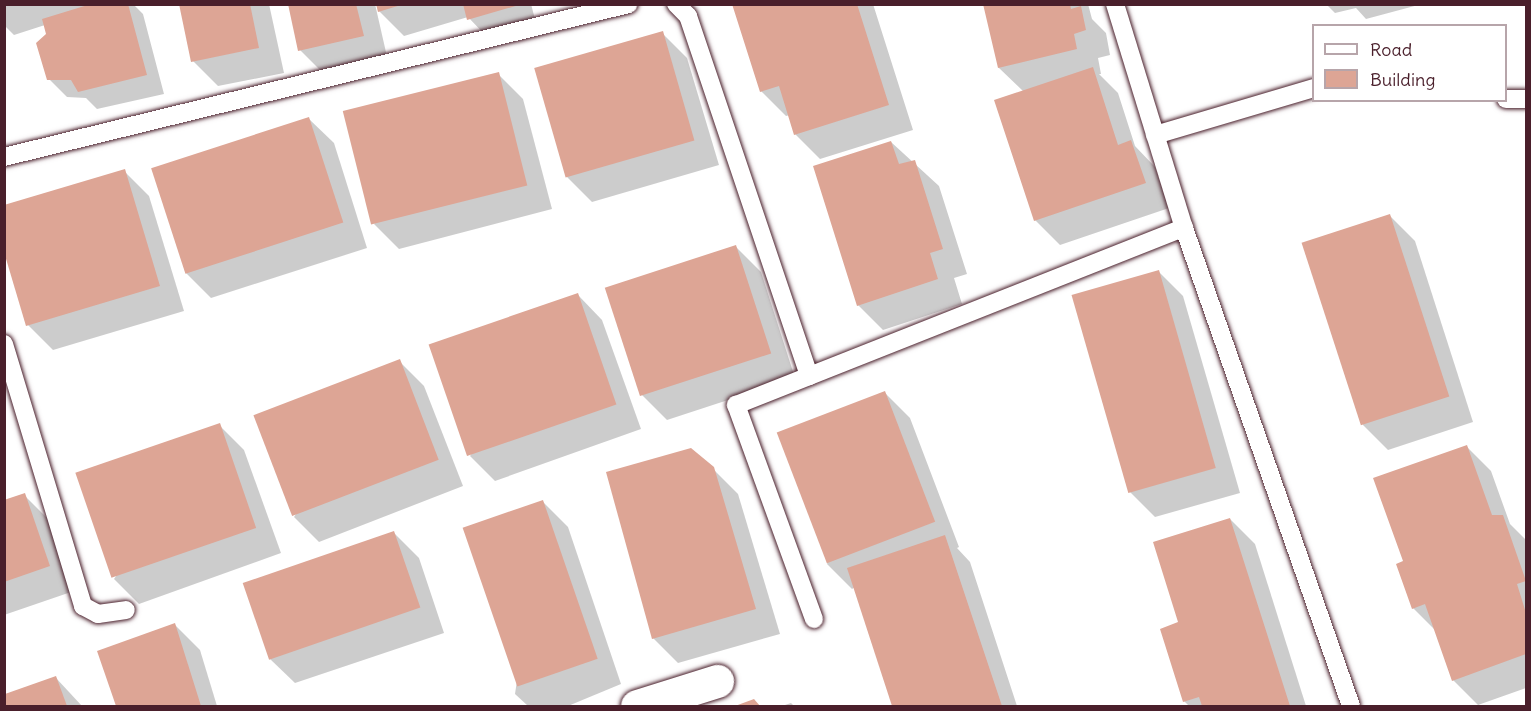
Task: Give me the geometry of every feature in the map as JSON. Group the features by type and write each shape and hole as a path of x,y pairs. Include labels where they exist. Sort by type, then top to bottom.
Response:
{"street":[{"path":"637,706 717,681"}],"lane":[{"path":"4,157 629,4"},
{"path":"676,4 688,16 809,376"},
{"path":"1115,4 1184,228 1352,706"},
{"path":"1155,135 1312,89"},
{"path":"1507,99 1527,99"},
{"path":"814,619 736,405 1184,228"},
{"path":"4,344 83,606 98,614 126,610"}],"building":[{"path":"91,4 128,4 147,75 78,92 71,80 47,80 36,43 46,34 42,19"},
{"path":"179,4 250,4 259,48 191,62"},
{"path":"288,4 356,4 364,36 298,51"},
{"path":"376,4 401,4 401,5 378,12"},
{"path":"463,4 519,4 519,5 467,20"},
{"path":"732,4 857,4 889,105 794,135 779,86 760,92"},
{"path":"983,4 1070,4 1071,9 1081,6 1086,30 1074,34 1077,49 998,68"},
{"path":"663,31 694,141 566,178 534,68"},
{"path":"1093,67 1118,145 1131,140 1146,183 1034,221 994,100"},
{"path":"499,72 527,186 371,224 343,111"},
{"path":"309,117 343,223 185,274 151,168"},
{"path":"891,141 899,164 915,160 943,249 930,253 938,279 857,306 813,166"},
{"path":"125,169 160,286 26,326 4,252 4,205"},
{"path":"1390,214 1449,397 1361,425 1302,243"},
{"path":"736,245 771,353 640,396 605,288"},
{"path":"1159,270 1216,468 1128,493 1072,295"},
{"path":"578,293 616,405 467,456 429,344"},
{"path":"400,359 439,460 292,516 253,415"},
{"path":"885,391 935,522 827,563 777,433"},
{"path":"220,423 256,528 111,578 75,473"},
{"path":"1467,445 1492,515 1503,515 1526,581 1517,584 1526,613 1526,654 1452,681 1425,604 1412,609 1396,564 1403,561 1373,478"},
{"path":"691,448 714,467 756,609 652,639 606,472"},
{"path":"25,493 50,566 4,582 4,500"},
{"path":"543,500 598,659 517,687 463,528"},
{"path":"1230,518 1290,706 1202,706 1199,697 1183,702 1160,629 1178,622 1153,542"},
{"path":"394,531 420,608 269,660 243,583"},
{"path":"945,535 1002,706 892,706 847,568"},
{"path":"175,623 201,706 116,706 97,651"},
{"path":"56,676 67,706 5,706 5,694"},
{"path":"754,699 760,706 735,706"}]}
